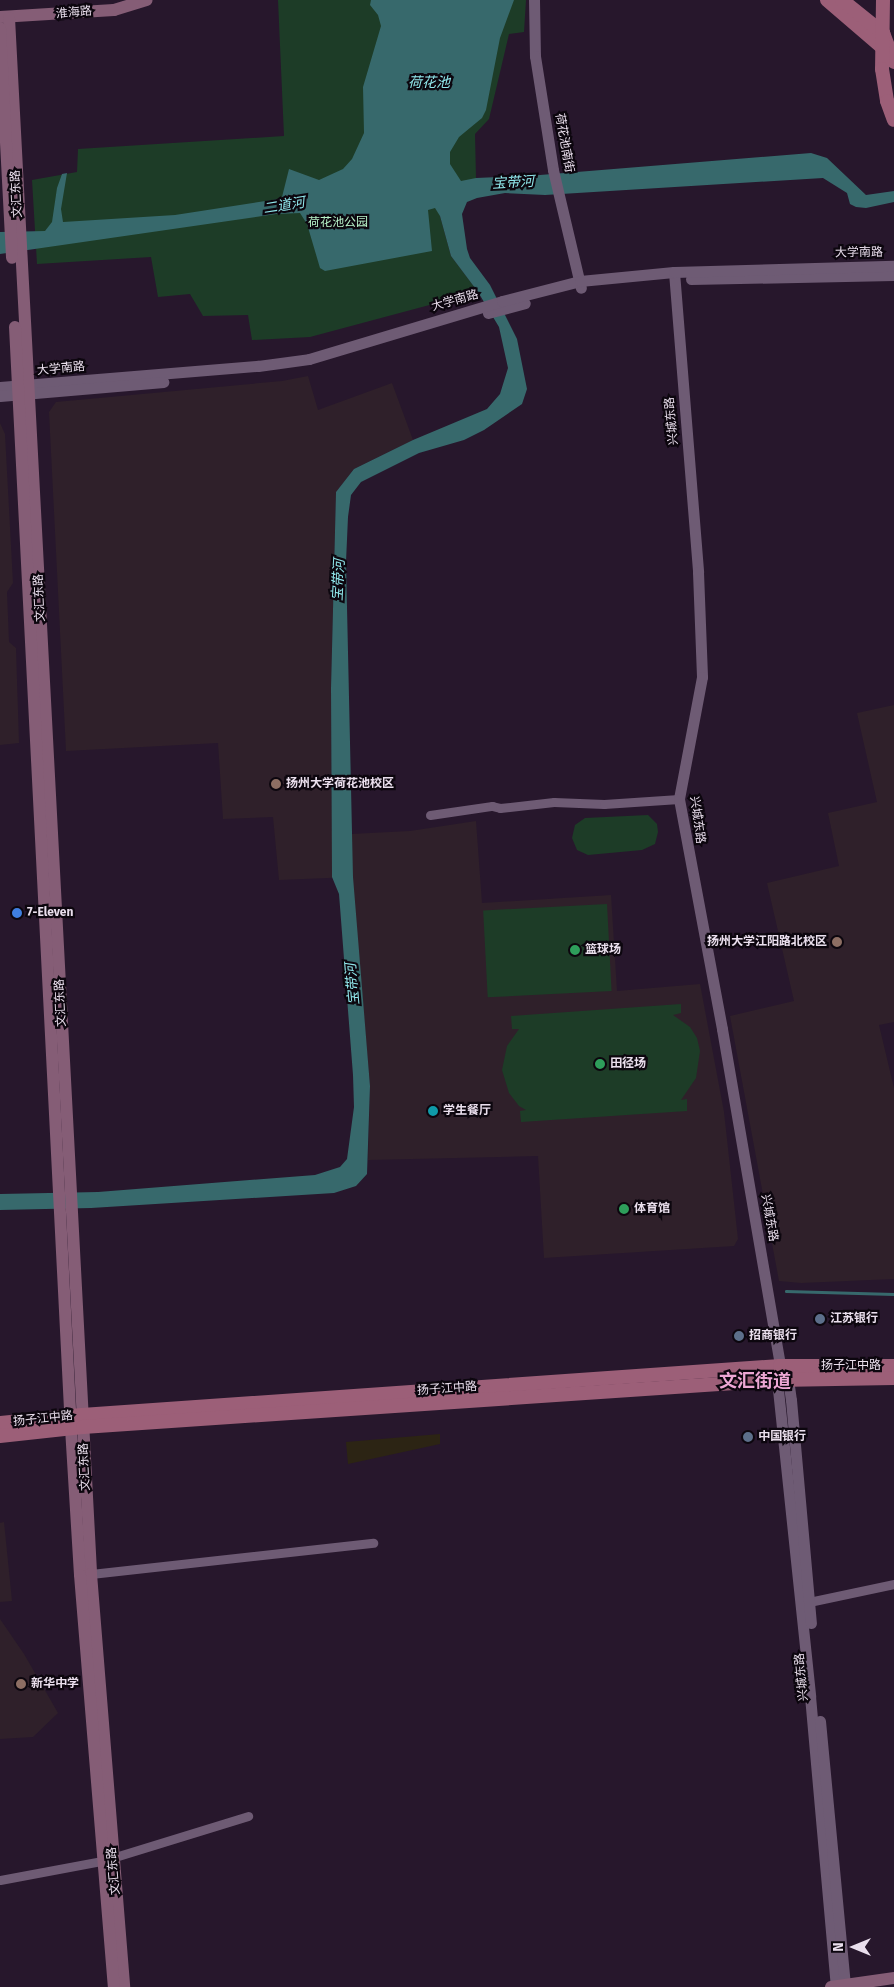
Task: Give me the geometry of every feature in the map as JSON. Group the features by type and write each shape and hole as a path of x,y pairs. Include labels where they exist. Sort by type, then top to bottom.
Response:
{"main road":[{"name":"淮海路","path":"4,18 114,10 147,0"},
{"path":"827,0 889,48"},
{"path":"842,0 883,33"},
{"path":"883,0 883,33 894,62"},
{"name":"文汇东路","path":"4,18 77,1422 107,1860 124,1987"},
{"name":"文汇东路","path":"0,28 4,181 14,227"},
{"path":"889,48 882,69 887,101 894,120"},
{"name":"扬子江中路","path":"0,1436 77,1422 780,1366 894,1366"},
{"name":"扬子江中路","path":"0,1423 77,1422 783,1380 894,1378"},
{"name":"文汇东路","path":"77,1422 91,1574 114,1987"},
{"path":"838,1986 894,1978"}],"street":[{"name":"荷花池南街","path":"534,0 535,56 554,170 581,285"},
{"name":"大学南路","path":"23,390 309,366 483,311 581,285 803,267 894,266"},
{"name":"大学南路","path":"674,276 894,275"},
{"name":"兴城东路","path":"674,276 698,572 702,677 679,799 724,1038 783,1380 809,1602 838,1986"},
{"path":"0,387 23,390"},
{"path":"0,396 23,390"},
{"path":"430,815 492,806 500,808 554,802 604,804 679,799"},
{"name":"兴城东路","path":"783,1380 838,1986"},
{"path":"91,1574 373,1543"},
{"path":"809,1602 894,1584"},
{"path":"0,1880 107,1860 248,1816"}],"shaded area":[{"name":"扬州大学荷花池校区","path":"308,376 318,410 392,383 413,440 354,469 336,492 331,688 332,835 410,831 476,821 482,903 611,895 617,991 700,984 724,1112 738,1239 734,1246 544,1258 538,1156 368,1160 370,1086 352,877 279,880 273,817 223,819 218,743 66,751 49,412 56,402 282,381"},
{"path":"0,423 5,434 13,583 7,592 9,642 16,648 19,743 0,745"},
{"name":"扬州大学江阳路北校区","path":"894,705 894,1022 879,1025 894,1088 894,1279 801,1283 779,1281 730,1016 794,1001 767,883 839,866 828,813 877,802 857,713"},
{"path":"440,1434 440,1444 348,1464 346,1442"},
{"path":"4,1522 12,1601 0,1602 0,1523"},
{"name":"新华中学","path":"0,1619 24,1654 58,1713 33,1737 0,1739"}],"green space":[{"name":"荷花池公园","path":"278,0 526,0 524,32 509,34 489,119 475,134 476,178 440,216 451,256 478,292 310,337 252,340 248,315 203,316 190,294 158,297 151,257 37,264 32,180 77,172 78,149 284,136"},
{"path":"648,815 657,824 658,832 655,844 642,850 588,855 577,850 572,838 575,825 585,818"},
{"path":"607,904 612,991 488,997 483,910"},
{"name":"田径场","path":"681,1004 681,1013 673,1015 690,1027 697,1038 700,1051 696,1078 681,1100 687,1099 687,1111 521,1122 520,1111 526,1110 519,1106 509,1093 502,1070 507,1046 519,1029 512,1029 511,1016"}],"water":[{"path":"371,0 514,0 500,38 486,110 482,118 459,137 450,152 450,164 461,181 476,178 540,175 811,153 827,158 866,195 894,191 894,202 866,208 856,207 850,204 847,193 823,178 545,195 505,193 477,198 467,202 462,214 467,249 470,258 490,285 517,339 527,389 522,404 484,430 464,440 419,453 361,482 351,495 348,517 346,562 353,877 370,1086 367,1174 356,1186 334,1193 91,1208 0,1210 0,1194 98,1192 315,1175 340,1167 347,1159 354,1107 353,1075 339,894 332,877 331,688 336,492 354,469 413,440 487,409 500,394 508,368 499,327 478,292 451,256 440,216 435,208 428,210 432,251 325,271 320,268 307,224 300,213 276,214 0,254 0,232 45,231 52,222 57,188 62,174 67,173 61,209 63,222 175,215 278,199 282,197 289,169 319,180 343,169 352,159 364,133 363,87 381,26 378,15 370,5"}],"waterway":[{"path":"786,1291 894,1294"}],"place":[{"name":"扬州大学荷花池校区","path":"276,784"},
{"name":"7-Eleven","path":"17,913"},
{"name":"扬州大学江阳路北校区","path":"837,942"},
{"name":"篮球场","path":"575,950"},
{"name":"田径场","path":"600,1064"},
{"name":"学生餐厅","path":"433,1111"},
{"name":"体育馆","path":"624,1209"},
{"name":"江苏银行","path":"820,1319"},
{"name":"招商银行","path":"739,1336"},
{"name":"中国银行","path":"748,1437"},
{"name":"新华中学","path":"21,1684"}],"district":[{"name":"文汇街道","path":"755,1381"}],"water label":[{"name":"荷花池","path":"429,83"},
{"name":"宝带河","path":"513,183"},
{"name":"二道河","path":"284,206"},
{"name":"宝带河","path":"339,580"},
{"name":"宝带河","path":"353,984"}]}
